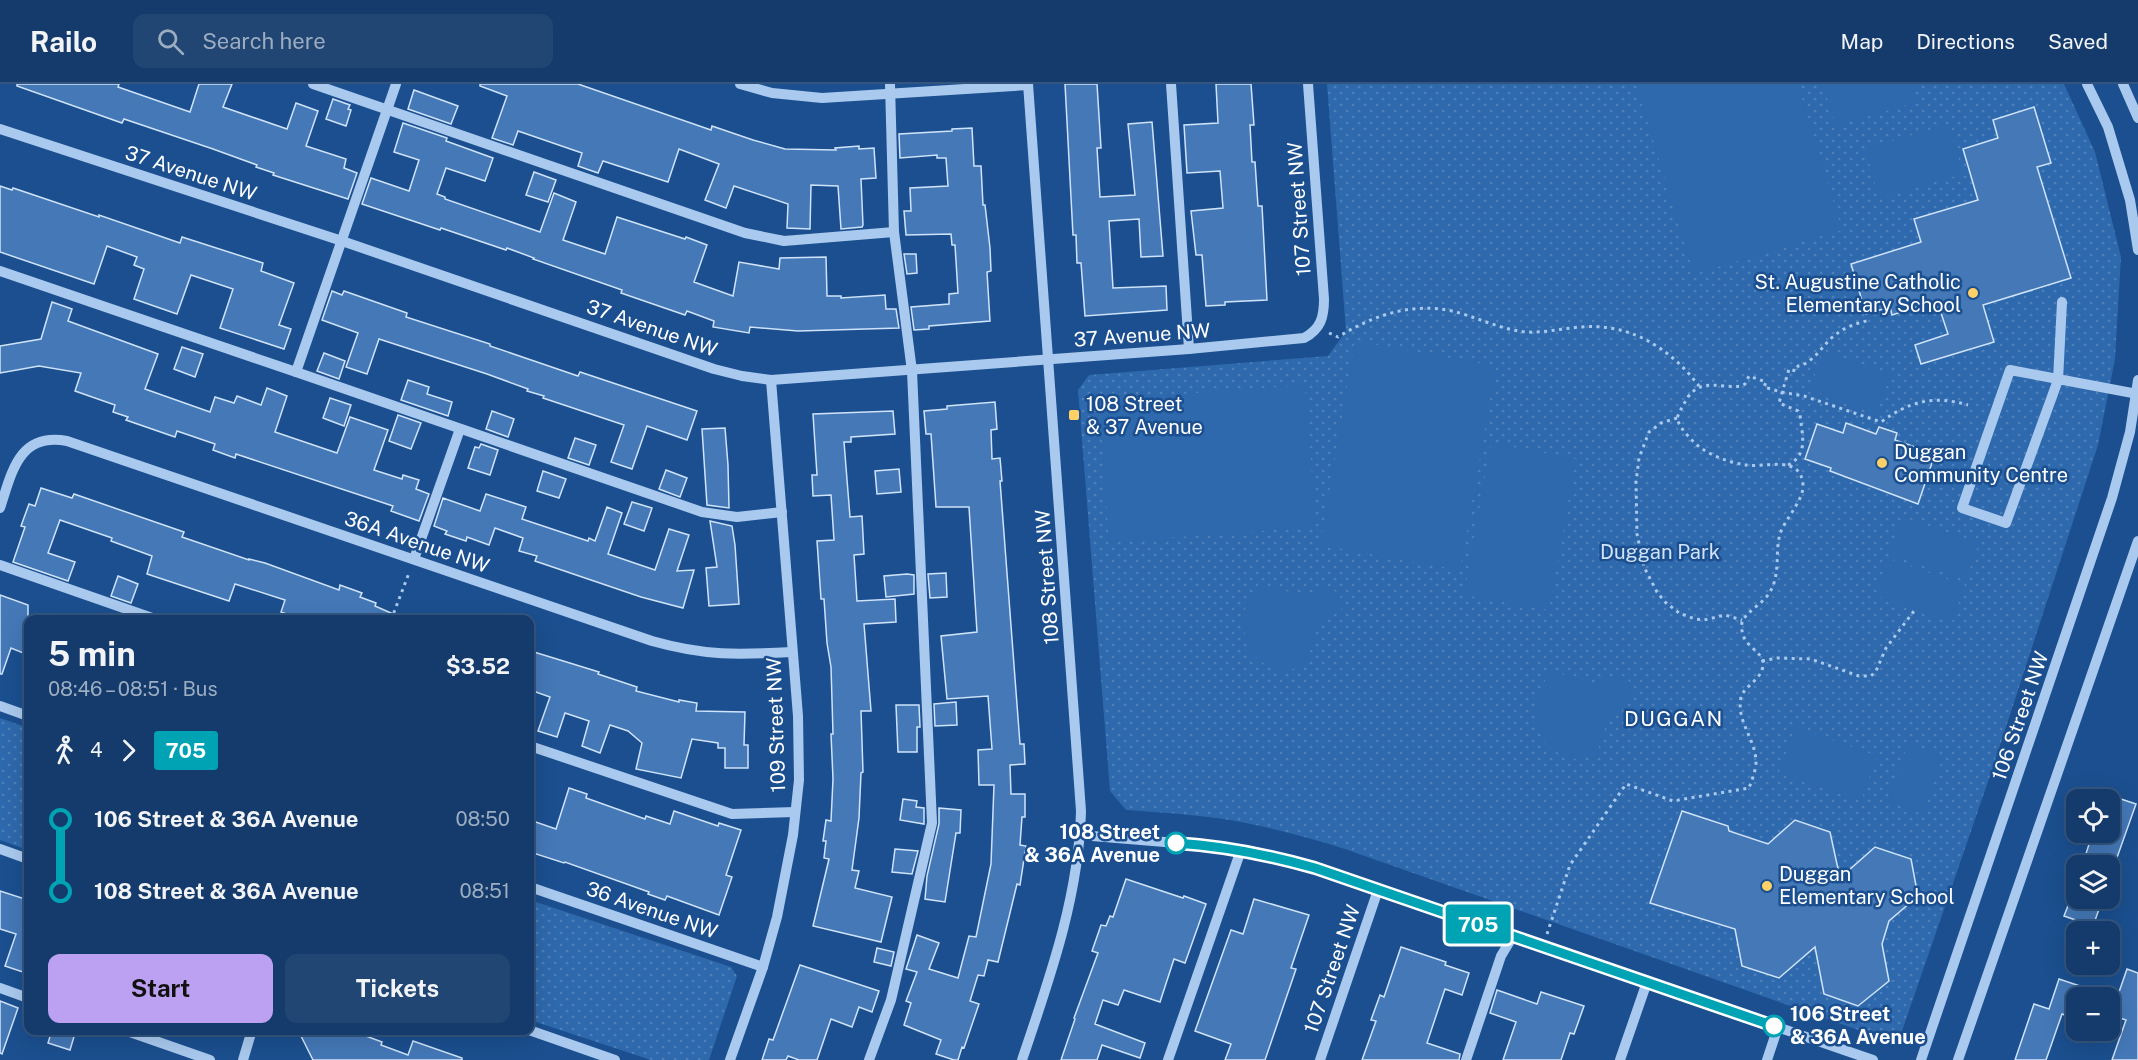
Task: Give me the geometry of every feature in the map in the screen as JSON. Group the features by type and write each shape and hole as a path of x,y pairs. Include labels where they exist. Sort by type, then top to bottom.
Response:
{"street":[{"path":"313,84 766,238 784,241 894,232"},
{"path":"296,372 396,84"},
{"path":"740,84 772,93 822,98 890,89 1028,84"},
{"name":"108 Street NW","path":"1022,1060 1061,939 1070,902 1080,835 1081,811 1028,84"},
{"path":"1171,84 1189,349"},
{"name":"107 Street NW","path":"1308,84 1324,299 1323,315 1317,329"},
{"path":"2087,84 2108,127 2130,200 2138,250"},
{"path":"2123,84 2133,92 2138,118"},
{"path":"869,1060 891,1000 932,824 912,371 894,232 890,89"},
{"name":"37 Avenue NW","path":"0,129 342,241 714,369 742,376 771,380 1295,341 1317,329"},
{"path":"0,271 702,512 737,517 782,512"},
{"path":"2062,302 2058,380 2006,523 1962,508 2010,370 2058,380 2137,394"},
{"name":"109 Street NW","path":"730,1060 763,967 785,882 799,780 798,716 771,380"},
{"name":"106 Street NW","path":"1921,1060 2112,498 2130,432 2138,380"},
{"path":"414,560 460,429"},
{"name":"36A Avenue NW","path":"0,508 14,466 20,457 35,442 46,439 67,441 652,641 683,650 732,655 792,652"},
{"path":"1958,1060 2138,542"},
{"path":"0,565 144,615"},
{"path":"0,706 24,715"},
{"path":"534,747 732,814 795,812"},
{"path":"1080,835 1189,844 1240,850 1284,859 1873,1060"},
{"path":"0,849 24,858"},
{"path":"1168,1060 1240,850"},
{"name":"36 Avenue NW","path":"534,888 763,967"},
{"name":"107 Street NW","path":"1320,1060 1378,890"},
{"path":"1466,1060 1501,956 1513,936"},
{"path":"1620,1060 1647,982"},
{"path":"0,988 24,997"},
{"path":"1767,1060 1778,1027"},
{"path":"534,1032 615,1060"},
{"path":"138,1035 210,1060"},
{"path":"243,1060 250,1035"}],"path":[{"path":"1317,329 1338,337 1378,315 1419,309 1452,311 1527,332 1603,326 1630,332 1657,346 1678,363 1699,387"},
{"path":"1788,465 1799,458 1804,447 1800,414 1779,403 1789,369 1796,371 1798,366 1803,365 1824,344 1842,331 1870,320"},
{"path":"1543,946 1570,865 1626,784 1673,801 1749,788 1756,761 1741,719 1741,697 1760,674 1762,661 1745,640 1741,627 1743,620 1762,603 1770,592 1776,576 1780,536 1800,496 1803,487 1802,477 1796,469 1788,465 1743,465 1709,453 1695,444 1679,425 1677,418 1686,400 1699,387 1741,386 1745,384 1749,376 1766,382 1764,387 1804,396 1881,422 1894,412 1919,402 1948,400 1968,405"},
{"path":"1677,418 1661,423 1649,432 1639,458 1636,482 1637,534 1644,567 1657,592 1679,613 1704,620 1725,615 1743,620"},
{"path":"392,615 414,560"},
{"path":"1762,661 1800,658 1817,660 1859,676 1874,674 1886,648 1914,611"}],"green space":[{"name":"Duggan Park","path":"1327,84 2064,84 2095,152 2121,257 2115,359 2098,445 1991,773 1901,1034 1884,1039 1333,845 1231,820 1126,810 1110,791 1078,390 1089,375 1328,356 1346,331"},
{"path":"1636,84 1798,84 1842,230 1694,274"},
{"path":"1823,84 1912,84 1917,102 1835,126"},
{"path":"1949,124 1963,174 1879,198 1865,149"},
{"path":"1355,341 1496,366 1460,570 1320,545"},
{"path":"1823,351 1891,374 1877,413 1810,390"},
{"path":"1305,385 1316,527 1109,542 1099,400"},
{"path":"1491,443 1576,459 1549,610 1464,595"},
{"path":"1903,517 1979,543 1966,580 1890,554"},
{"path":"1889,559 1965,585 1952,622 1876,596"},
{"path":"1259,583 1303,596 1328,586 1340,595 1342,609 1318,626 1306,665 1283,672 1263,663 1250,652 1243,628 1245,609"},
{"path":"1550,671 1595,684 1619,673 1631,683 1634,697 1610,713 1597,753 1575,759 1554,751 1542,739 1535,716 1537,696"},
{"path":"0,718 24,727 24,849 0,840"},
{"path":"1795,727 1877,756 1861,801 1779,772"},
{"path":"1908,744 1943,757 1923,814 1887,801"},
{"path":"534,901 731,967 737,976 709,1060 651,1060 534,1021"}],"building":[{"path":"17,84 119,84 118,87 190,112 199,84 232,84 223,107 287,129 296,103 318,111 306,146 346,159 344,168 357,173 348,199 273,175 274,173 256,167 257,165 213,149 124,119 122,123 17,86"},
{"path":"480,84 578,84 711,130 712,126 785,149 836,150 835,148 859,146 859,149 874,148 876,178 861,179 863,225 841,229 838,186 811,185 810,229 787,228 788,204 734,186 726,208 705,200 719,164 679,149 668,182 603,161 598,173 578,166 582,153 518,131 513,145 492,138 507,96 480,86"},
{"path":"1065,84 1097,84 1101,148 1097,148 1100,197 1135,195 1128,124 1152,122 1163,256 1141,257 1139,219 1109,221 1113,288 1166,286 1167,310 1085,316 1081,263 1077,263 1076,235 1073,235"},
{"path":"1216,84 1251,84 1254,125 1250,125 1252,162 1255,162 1258,206 1262,206 1267,300 1225,302 1225,305 1206,306 1202,255 1196,255 1191,211 1223,208 1220,171 1187,173 1184,125 1218,123"},
{"path":"414,90 458,106 451,124 408,109"},
{"path":"333,99 350,105 348,109 351,110 346,126 326,119"},
{"path":"2034,107 2051,163 2037,167 2071,278 1983,305 1994,342 1921,364 1915,345 1948,334 1939,307 1927,311 1926,304 1892,315 1890,307 1866,314 1851,264 1921,242 1914,219 1978,200 1963,149 1998,138 1993,120"},
{"path":"403,123 447,138 446,141 493,158 485,181 446,168 437,194 445,199 540,232 554,193 576,202 563,240 605,254 617,217 685,239 686,237 707,245 694,282 733,296 739,262 779,269 780,258 826,257 827,296 841,296 841,298 885,295 886,309 896,309 899,328 798,331 750,327 749,333 713,327 714,321 687,311 685,315 621,293 622,290 507,248 506,250 441,228 440,230 362,204 371,178 409,191 419,160 394,152"},
{"path":"972,128 974,166 981,166 983,205 985,205 990,248 991,271 987,272 990,321 929,326 929,329 914,330 911,307 949,304 949,294 958,293 955,245 952,245 951,234 906,235 904,211 911,211 910,188 948,186 946,158 937,158 937,155 900,158 899,134"},
{"path":"534,172 556,180 548,202 526,195"},
{"path":"0,186 12,190 13,188 99,217 99,215 180,243 182,237 263,263 261,271 294,283 279,325 291,329 284,349 220,328 233,289 191,275 177,314 134,299 144,269 134,265 137,257 107,246 94,284 0,252"},
{"path":"904,254 916,254 917,273 907,274"},
{"path":"332,291 342,295 344,291 407,313 406,317 578,376 580,372 697,411 687,440 647,426 632,469 611,462 624,425 543,398 544,396 527,391 528,389 487,374 379,339 367,374 346,367 358,333 322,320"},
{"path":"52,302 72,309 68,321 158,354 145,389 210,412 215,397 234,403 237,396 261,405 267,388 287,396 275,432 337,453 350,417 388,430 374,470 402,479 403,475 419,480 416,489 429,494 419,521 391,511 393,506 236,454 235,458 213,450 215,444 177,431 175,437 126,420 128,417 113,412 115,405 75,391 81,373 39,366 0,373 0,346 41,339"},
{"path":"182,347 203,354 195,377 174,369"},
{"path":"324,353 345,361 339,379 317,371"},
{"path":"408,380 429,387 427,394 452,402 448,416 401,400"},
{"path":"330,398 351,405 344,426 323,418"},
{"path":"995,402 997,429 991,430 992,459 1000,458 1020,744 1024,744 1025,764 1010,765 1011,794 1025,794 1025,817 1022,817 1020,845 1026,846 1020,885 1017,884 998,962 988,960 984,976 978,975 970,1001 979,1004 964,1048 962,1047 958,1060 954,1060 936,1054 941,1040 904,1025 911,1003 906,1001 917,972 906,969 917,935 939,943 929,969 958,978 969,936 976,937 991,864 994,785 979,785 978,750 992,749 988,696 947,699 941,636 977,632 969,507 936,507 931,434 926,434 924,411 947,409 947,406"},
{"path":"492,411 514,419 508,437 486,429"},
{"path":"893,411 895,434 851,437 851,442 844,442 850,517 862,516 864,554 854,555 857,601 895,599 896,622 864,624 871,711 861,711 863,772 861,773 859,818 852,870 859,871 855,888 892,897 881,942 813,926 829,859 824,858 826,841 823,841 826,820 831,821 833,779 831,667 824,599 821,599 817,541 834,540 831,495 813,496 812,475 817,475 813,414"},
{"path":"398,415 421,423 411,449 389,441"},
{"name":"Duggan Community Centre","path":"1846,423 1876,434 1879,427 1897,433 1895,440 1935,454 1918,504 1830,471 1831,468 1805,459 1817,424 1843,433"},
{"path":"725,428 729,508 707,505 702,429"},
{"path":"575,438 596,445 589,465 568,458"},
{"path":"481,444 498,450 490,475 468,468 475,447 479,448"},
{"path":"899,469 901,492 877,494 875,471"},
{"path":"666,470 687,478 680,497 659,489"},
{"path":"543,471 566,479 559,498 537,491"},
{"path":"41,488 72,498 74,494 184,532 182,537 249,560 265,563 339,590 340,585 362,593 360,597 376,603 375,606 396,615 289,615 281,612 285,600 235,584 229,601 147,574 152,556 111,541 112,538 60,520 48,553 75,562 68,581 13,562 25,527 21,526 29,504 35,506"},
{"path":"486,494 526,507 522,519 588,541 589,538 595,541 607,507 622,513 608,554 655,570 669,529 689,535 677,571 694,570 683,608 641,597 535,561 537,556 519,551 523,538 495,528 489,545 467,537 466,541 445,534 447,531 434,526 443,498 480,511"},
{"path":"632,502 652,508 644,531 624,524"},
{"path":"710,521 732,526 739,604 709,606 706,568 717,567"},
{"path":"946,573 947,597 930,598 928,574"},
{"path":"914,575 914,594 886,597 884,576"},
{"path":"118,576 138,584 131,603 111,596"},
{"path":"0,595 28,605 28,615 24,615 24,653 11,648 2,674 0,674"},
{"path":"534,652 599,672 598,674 637,687 636,691 679,702 679,700 697,703 696,711 745,712 744,745 748,745 748,768 725,768 725,748 718,748 718,743 692,739 681,778 636,769 642,743 628,731 610,725 600,753 582,746 589,721 565,713 557,737 538,731 550,697 534,691"},
{"path":"956,702 957,725 935,726 934,704"},
{"path":"896,705 919,705 920,727 917,727 917,752 898,752"},
{"path":"569,788 587,794 586,798 645,819 646,816 670,824 674,811 718,826 719,823 741,830 726,875 732,877 719,915 667,896 665,900 565,862 534,853 534,821 556,829"},
{"path":"903,799 917,801 916,807 924,808 924,824 900,820"},
{"path":"2120,799 2136,804 2118,855 2086,855 2089,843 2120,843"},
{"path":"939,808 961,810 960,833 956,833 945,902 925,899 927,876 939,824"},
{"path":"1682,811 1728,826 1729,831 1768,844 1795,820 1830,832 1840,878 1875,847 1911,859 1918,896 1889,921 1882,944 1889,981 1858,1006 1824,994 1815,947 1779,978 1742,966 1735,929 1650,903"},
{"path":"895,849 918,851 912,874 892,872"},
{"path":"1126,879 1206,904 1185,963 1174,959 1160,1002 1124,990 1118,1005 1103,1000 1095,1024 1145,1043 1140,1058 1102,1045 1097,1060 1061,1060 1098,953 1092,951 1101,925 1106,926 1110,916 1113,917"},
{"path":"0,891 24,899 24,972 5,966 16,934 0,929"},
{"path":"1254,899 1309,915 1291,968 1296,969 1265,1060 1225,1060 1231,1044 1195,1031 1231,930 1243,934"},
{"path":"2067,909 2099,909 2095,921 2078,921 2064,916"},
{"path":"1401,947 1446,962 1445,965 1469,973 1462,995 1445,989 1427,1043 1460,1054 1459,1060 1362,1060 1376,1021 1371,1020 1380,995 1384,997"},
{"path":"877,948 894,952 891,966 874,962"},
{"path":"800,965 879,991 872,1012 859,1007 852,1027 831,1019 817,1060 799,1060 788,1056 786,1060 762,1060 769,1039 773,1040"},
{"path":"2127,969 2138,973 2138,1060 2112,1060 2126,1020 2120,1018 2120,989"},
{"path":"2059,979 2083,987 2066,987 2066,1015 2062,1014 2046,1060 2015,1060 2034,1004 2049,1009"},
{"path":"1497,990 1537,1004 1541,992 1584,1006 1574,1034 1570,1033 1561,1060 1503,1060 1516,1022 1490,1013"},
{"path":"0,1001 18,1008 2,1054 0,1053"},
{"path":"50,1035 74,1035 70,1050 48,1043"},
{"path":"300,1035 363,1035 382,1042 381,1045 408,1055 413,1041 462,1058 462,1060 313,1060"}],"bus line":[{"name":"705","path":"1176,843 1240,850 1315,868 1774,1026"}],"place":[{"name":"St. Augustine Catholic Elementary School","path":"1973,293"},
{"name":"108 Street & 37 Avenue","path":"1074,415"},
{"name":"Duggan Community Centre","path":"1882,463"},
{"name":"108 Street & 36A Avenue","path":"1176,843"},
{"name":"Duggan Elementary School","path":"1767,886"},
{"name":"106 Street & 36A Avenue","path":"1774,1026"}],"district":[{"name":"DUGGAN","path":"1674,718"}]}
